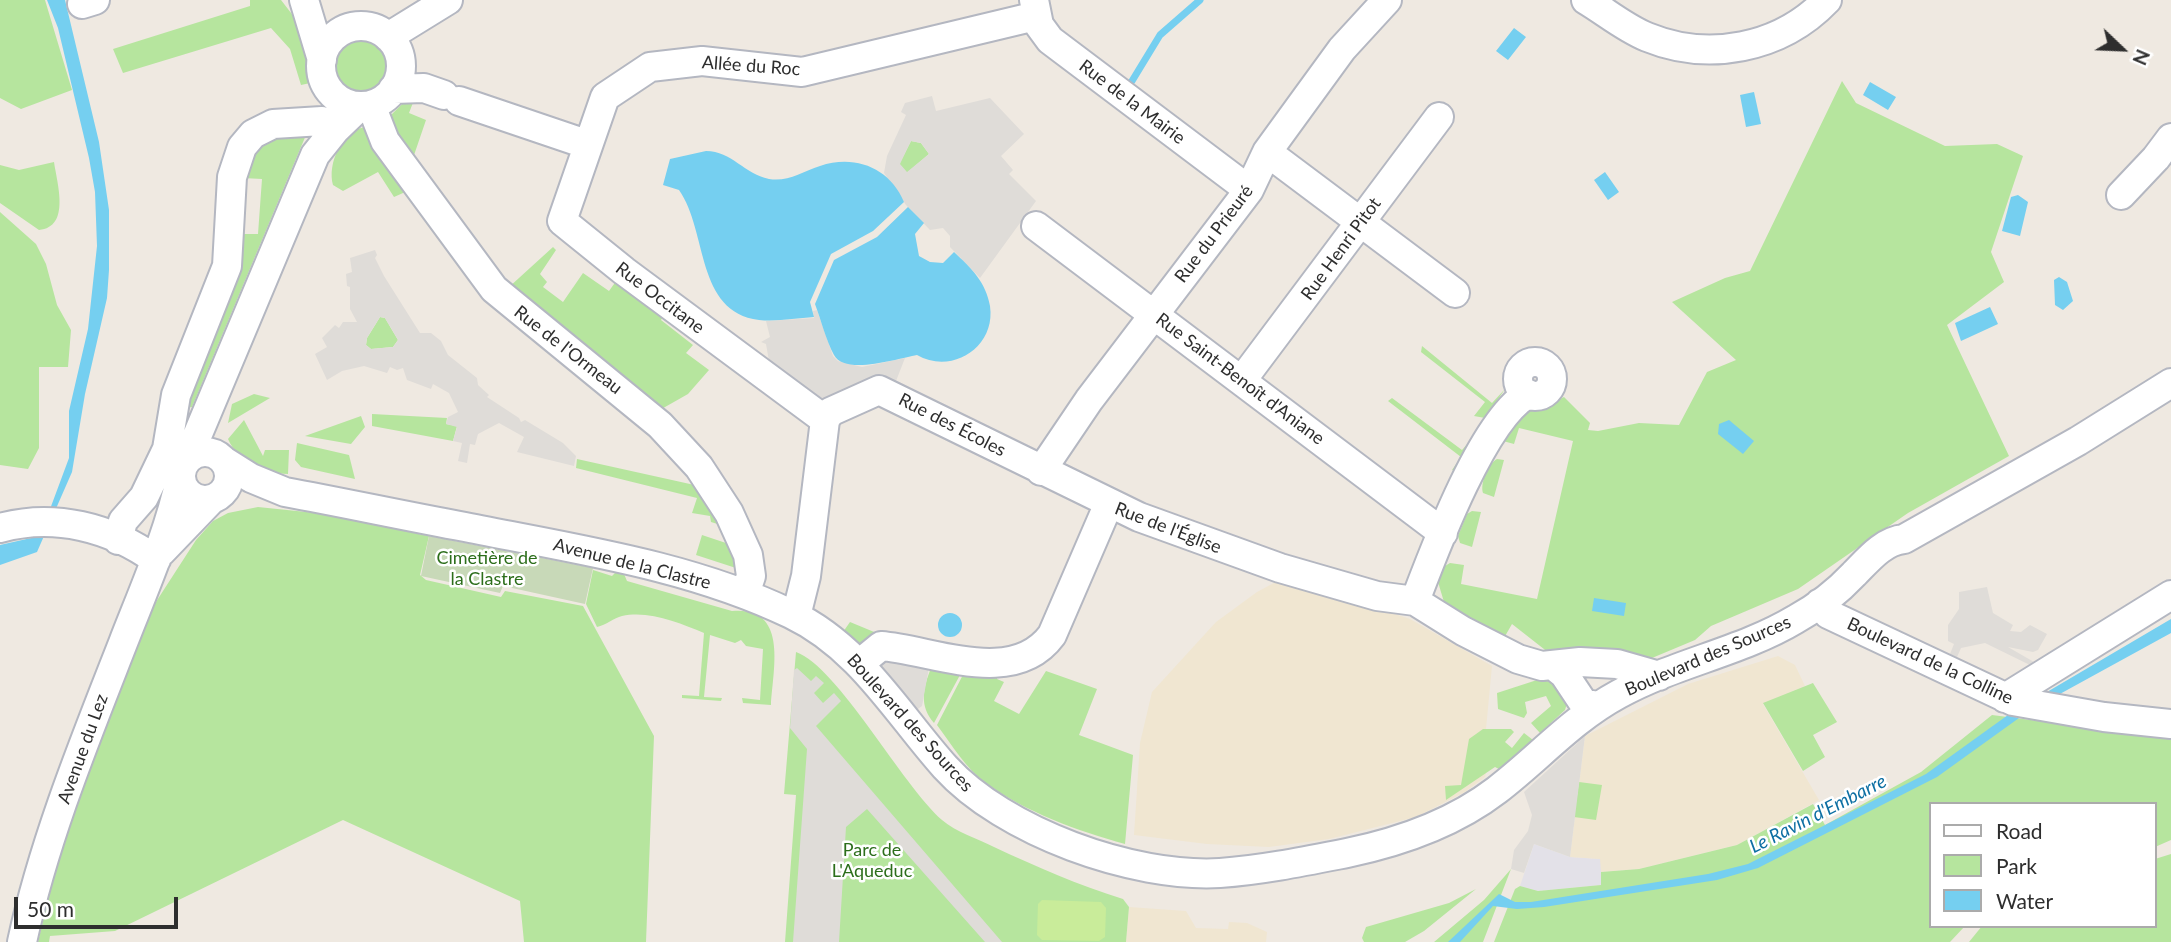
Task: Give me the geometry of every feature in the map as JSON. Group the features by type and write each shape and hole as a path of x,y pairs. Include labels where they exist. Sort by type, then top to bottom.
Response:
{"street":[{"path":"305,0 349,28"},
{"path":"305,0 324,72 337,99 385,77 586,144"},
{"path":"315,155 385,77 419,20 448,0"},
{"name":"Rue du Prieuré","path":"1041,471 1154,314 1249,190 1267,152 1342,49 1387,0"},
{"path":"1586,0 1643,35 1677,46 1712,51 1741,47 1778,35 1811,15 1826,0"},
{"name":"Allée du Roc","path":"586,144 605,97 650,67 702,61 802,72 1035,8"},
{"name":"Rue de la Mairie","path":"1035,8 1039,25 1059,48 1249,190"},
{"path":"219,388 210,400 184,468 184,488 191,496 214,498 230,479 222,458 215,415 219,388 315,155 322,121 328,44 349,28 370,27 385,77"},
{"name":"Rue de l'Ormeau","path":"385,77 385,141 494,289 660,425 699,467 729,513 748,555 751,576 745,594"},
{"name":"Rue Henri Pitot","path":"1242,380 1439,117"},
{"path":"118,540 123,521 145,498 167,449 176,396 227,266 232,177 242,147 257,131 273,124 322,121"},
{"path":"2120,195 2171,138"},
{"name":"Rue Occitane","path":"586,144 562,217 563,222 624,271 825,420"},
{"path":"1267,152 1455,293"},
{"name":"Rue Saint-Benoît d'Aniane","path":"1036,226 1443,533"},
{"name":"Boulevard des Sources","path":"851,655 947,768 976,796 1010,817 1074,845 1118,860 1171,871 1219,873 1361,850 1429,828 1471,808 1497,790 1572,724 1577,711 1588,700 1643,676 1762,637 1819,603 1855,573 1862,562 1895,540 1904,539 2078,441 2171,383"},
{"name":"Rue des Écoles","path":"825,420 830,412 879,390 1109,503"},
{"path":"1415,601 1484,445 1498,422 1528,394"},
{"path":"796,616 806,576 825,420"},
{"path":"184,468 203,451 222,458"},
{"name":"Avenue de la Clastre","path":"222,458 251,478 285,492 600,554 672,571 745,594 796,616 824,631 851,655"},
{"name":"Avenue du Lez","path":"22,942 57,821 156,561 184,468"},
{"name":"Avenue de la Clastre","path":"214,498 285,492"},
{"name":"Avenue du Lez","path":"156,561 214,498"},
{"name":"Rue de l'Église","path":"851,655 881,646 998,663 1045,645 1052,635 1109,503 1236,554 1377,596 1415,601 1506,654 1530,663 1554,666 1599,662 1643,676"},
{"path":"0,528 47,521 92,529 156,561"},
{"path":"2009,699 2171,595"},
{"name":"Boulevard de la Colline","path":"1819,603 1828,614 2009,699 2060,710 2171,724"},
{"path":"1554,666 1588,700"}],"shaded area":[{"path":"932,96 936,111 990,98 1024,134 1001,156 1013,170 1009,174 1036,201 980,278 950,247 950,236 943,228 930,230 906,205 884,173 887,156 906,115 901,112 905,103","holes":["911,141 921,143 929,154 907,172 900,164"]},
{"path":"375,250 375,258 384,276 420,333 431,333 441,341 448,355 477,378 478,385 489,395 487,397 521,422 525,420 563,443 576,456 574,466 517,452 524,437 499,423 478,434 475,445 470,444 467,463 458,461 462,443 453,441 457,427 446,424 448,417 458,412 449,393 433,384 431,389 407,380 403,368 397,370 390,367 387,373 364,366 342,371 327,380 315,354 327,347 322,338 335,325 339,328 343,322 357,322 350,309 350,287 347,286 346,274 352,272 350,258","holes":["380,317 385,318 398,340 393,347 371,349 366,345 367,338"]},
{"path":"817,310 833,356 838,361 862,367 905,358 896,381 877,377 822,400 769,361 766,344 761,342 770,337 766,321 814,318 813,311"},
{"path":"1285,577 1410,619 1492,666 1486,729 1490,758 1485,777 1465,792 1416,817 1329,839 1269,847 1207,844 1134,835 1140,743 1152,692 1216,622 1257,592"},
{"path":"1987,587 1993,613 2013,625 2010,631 2021,632 2030,625 2047,634 2038,650 2033,652 2008,647 2034,662 2032,666 1985,643 1961,648 1957,657 1950,654 1954,644 1948,641 1948,625 1959,609 1959,592"},
{"path":"1778,656 1795,665 1805,686 1763,704 1819,800 1737,845 1639,869 1601,872 1600,859 1570,857 1585,736 1688,684"},
{"path":"881,658 930,662 922,706 915,711 882,670"},
{"path":"797,668 811,681 816,676 824,683 814,693 823,703 834,693 841,701 816,726 1002,942 985,942 867,809 846,827 839,942 793,942 807,749 790,728 794,670"},
{"path":"1585,736 1570,857 1534,844 1524,873 1511,869 1514,850 1528,831 1532,815 1524,792"},
{"path":"1534,844 1570,857 1601,859 1602,885 1538,891 1520,886"},
{"path":"1129,907 1186,911 1196,928 1228,929 1229,922 1247,923 1267,932 1266,942 1126,942"}],"green space":[{"path":"0,0 45,0 72,90 21,109 0,98"},
{"path":"250,0 281,0 305,31 315,82 301,85 290,49 271,28 123,73 113,49 250,6"},
{"path":"360,38 379,46 387,65 379,84 360,92 341,84 333,65 341,46"},
{"path":"1842,81 1856,103 1945,146 1997,144 2023,156 1991,252 2004,282 1947,325 2009,456 1908,513 1798,589 1711,626 1695,640 1640,663 1549,653 1512,624 1504,638 1444,602 1438,582 1445,566 1450,563 1464,565 1461,584 1537,599 1573,441 1519,428 1514,444 1503,441 1523,408 1540,409 1564,397 1590,423 1588,430 1598,431 1639,423 1679,425 1707,372 1736,360 1672,302 1725,278 1750,271"},
{"path":"414,100 409,113 426,120 412,161 391,129 390,116 405,101"},
{"path":"365,127 412,189 394,197 378,172 343,191 333,185 332,168 338,149 349,134"},
{"path":"279,135 306,135 192,407 184,408 240,234 258,234 262,179 243,178 255,147"},
{"path":"911,141 921,143 929,154 907,173 899,164"},
{"path":"54,162 59,213 49,227 39,230 0,203 0,165 19,170"},
{"path":"0,212 36,244 46,264 57,305 71,330 68,367 39,367 39,448 28,469 0,465"},
{"path":"553,247 556,250 540,274 547,282 543,287 563,302 583,273 609,291 619,277 665,313 661,320 693,345 686,353 709,370 688,394 658,411 508,288"},
{"path":"380,317 385,318 398,340 393,347 371,349 366,345 367,338"},
{"path":"1422,346 1492,403 1505,389 1485,418 1474,416 1485,402 1421,352"},
{"path":"254,394 270,398 228,423 232,404"},
{"path":"1392,398 1462,450 1469,442 1474,444 1456,471 1452,470 1461,457 1388,401"},
{"path":"372,414 447,418 446,424 457,426 453,441 372,426"},
{"path":"361,416 365,427 351,444 305,436"},
{"path":"244,420 263,456 265,450 289,450 288,474 261,469 245,460 232,447 228,439"},
{"path":"297,443 349,455 355,479 301,467 295,460"},
{"path":"577,459 699,486 724,526 711,522 710,516 692,513 697,498 576,468"},
{"path":"1497,459 1504,460 1494,497 1483,493 1483,484 1488,469"},
{"path":"258,507 316,513 429,536 420,575 426,580 501,597 505,591 583,606 654,736 646,942 524,942 520,901 343,820 115,931 50,936 49,942 38,942 66,823 152,608 196,540 213,521 228,513"},
{"path":"1472,511 1481,512 1472,547 1460,543 1458,536 1467,514"},
{"path":"702,535 735,546 739,569 696,555"},
{"name":"Cimetière de la Clastre","path":"429,536 593,568 585,604 503,586 500,593 421,576"},
{"path":"593,570 612,576 616,572 624,574 627,581 732,611 750,612 762,619 770,629 774,643 771,705 743,703 742,698 760,700 763,649 746,646 741,640 735,643 710,635 704,697 722,698 721,701 682,698 682,695 699,696 704,633 664,618 643,615 622,616 597,627 586,604"},
{"path":"850,622 891,639 858,648 843,632"},
{"name":"Parc de L'Aqueduc","path":"796,652 813,662 831,680 908,781 942,820 967,835 1042,869 1123,899 1129,907 1126,942 785,942 796,795 784,794"},
{"path":"967,667 997,672 997,679 1004,682 994,701 1019,714 1046,671 1097,689 1079,735 1133,755 1125,844 1035,812 986,783 966,764 937,725"},
{"path":"931,668 960,675 934,723 924,703"},
{"path":"1537,680 1554,682 1568,700 1565,710 1540,733 1531,723 1551,706 1546,696 1525,702 1527,713 1524,718 1498,709 1497,693"},
{"path":"1813,683 1837,722 1813,735 1825,757 1803,771 1763,703"},
{"path":"1992,715 2171,738 2171,840 2157,846 2157,802 1930,802 1930,928 1963,928 1950,942 1494,942 1515,889 1520,886 1538,891 1601,885 1601,872 1639,869 1737,845 1813,804 1825,825 1921,772"},
{"path":"1483,729 1511,729 1514,732 1505,742 1512,748 1524,733 1533,740 1501,770 1495,767 1446,800 1445,786 1461,785 1469,739"},
{"path":"1579,782 1602,785 1596,820 1574,817"},
{"path":"2171,854 2171,942 1969,942 1980,928 2157,928 2157,858"},
{"path":"1511,869 1483,942 1434,942 1484,900"},
{"path":"1476,889 1424,931 1405,942 1364,942 1362,938 1366,927 1449,903"},
{"path":"1042,900 1101,902 1106,908 1105,937 1099,941 1042,940 1037,935 1038,904"}],"water":[{"path":"47,0 65,0 99,142 109,210 107,298 85,394 72,472 37,552 0,565 0,545 40,536 69,458 69,411 88,329 97,246 95,192 89,158 58,28"},
{"path":"1514,28 1526,37 1508,60 1496,51"},
{"path":"1870,82 1896,97 1888,110 1863,95"},
{"path":"1754,92 1761,124 1746,127 1740,95"},
{"path":"706,151 723,155 752,173 776,180 833,163 858,163 890,180 904,202 873,231 831,254 810,302 814,317 759,320 738,314 724,302 713,286 688,207 679,190 663,185 670,159"},
{"path":"1605,172 1619,192 1608,200 1594,180"},
{"path":"2018,195 2028,202 2020,236 2002,231 2011,197"},
{"path":"908,207 924,223 915,234 919,256 930,262 943,263 954,252 981,283 990,306 990,321 986,334 979,345 968,354 944,362 917,355 873,364 849,364 840,361 831,349 815,304 834,260 877,237"},
{"path":"2059,277 2067,282 2073,301 2063,310 2055,305 2054,280"},
{"path":"1990,307 1998,324 1961,341 1955,323"},
{"path":"1729,420 1754,441 1743,454 1718,434 1719,424"},
{"path":"1594,598 1626,603 1624,616 1592,611"},
{"path":"950,613 961,620 962,625 955,636 950,637 939,630 938,625 945,614"},
{"path":"2171,619 2171,633 2058,695 2047,692"},
{"path":"2008,715 2019,718 1937,777 1758,868 1717,880 1544,907 1517,909 1493,906 1460,942 1448,942 1499,894 1515,902 1531,902 1708,874 1748,864 1926,774"}],"waterway":[{"path":"1132,81 1160,35 1200,0"}],"water label":[{"name":"Le Ravin d'Embarre","path":"1818,814"}]}
